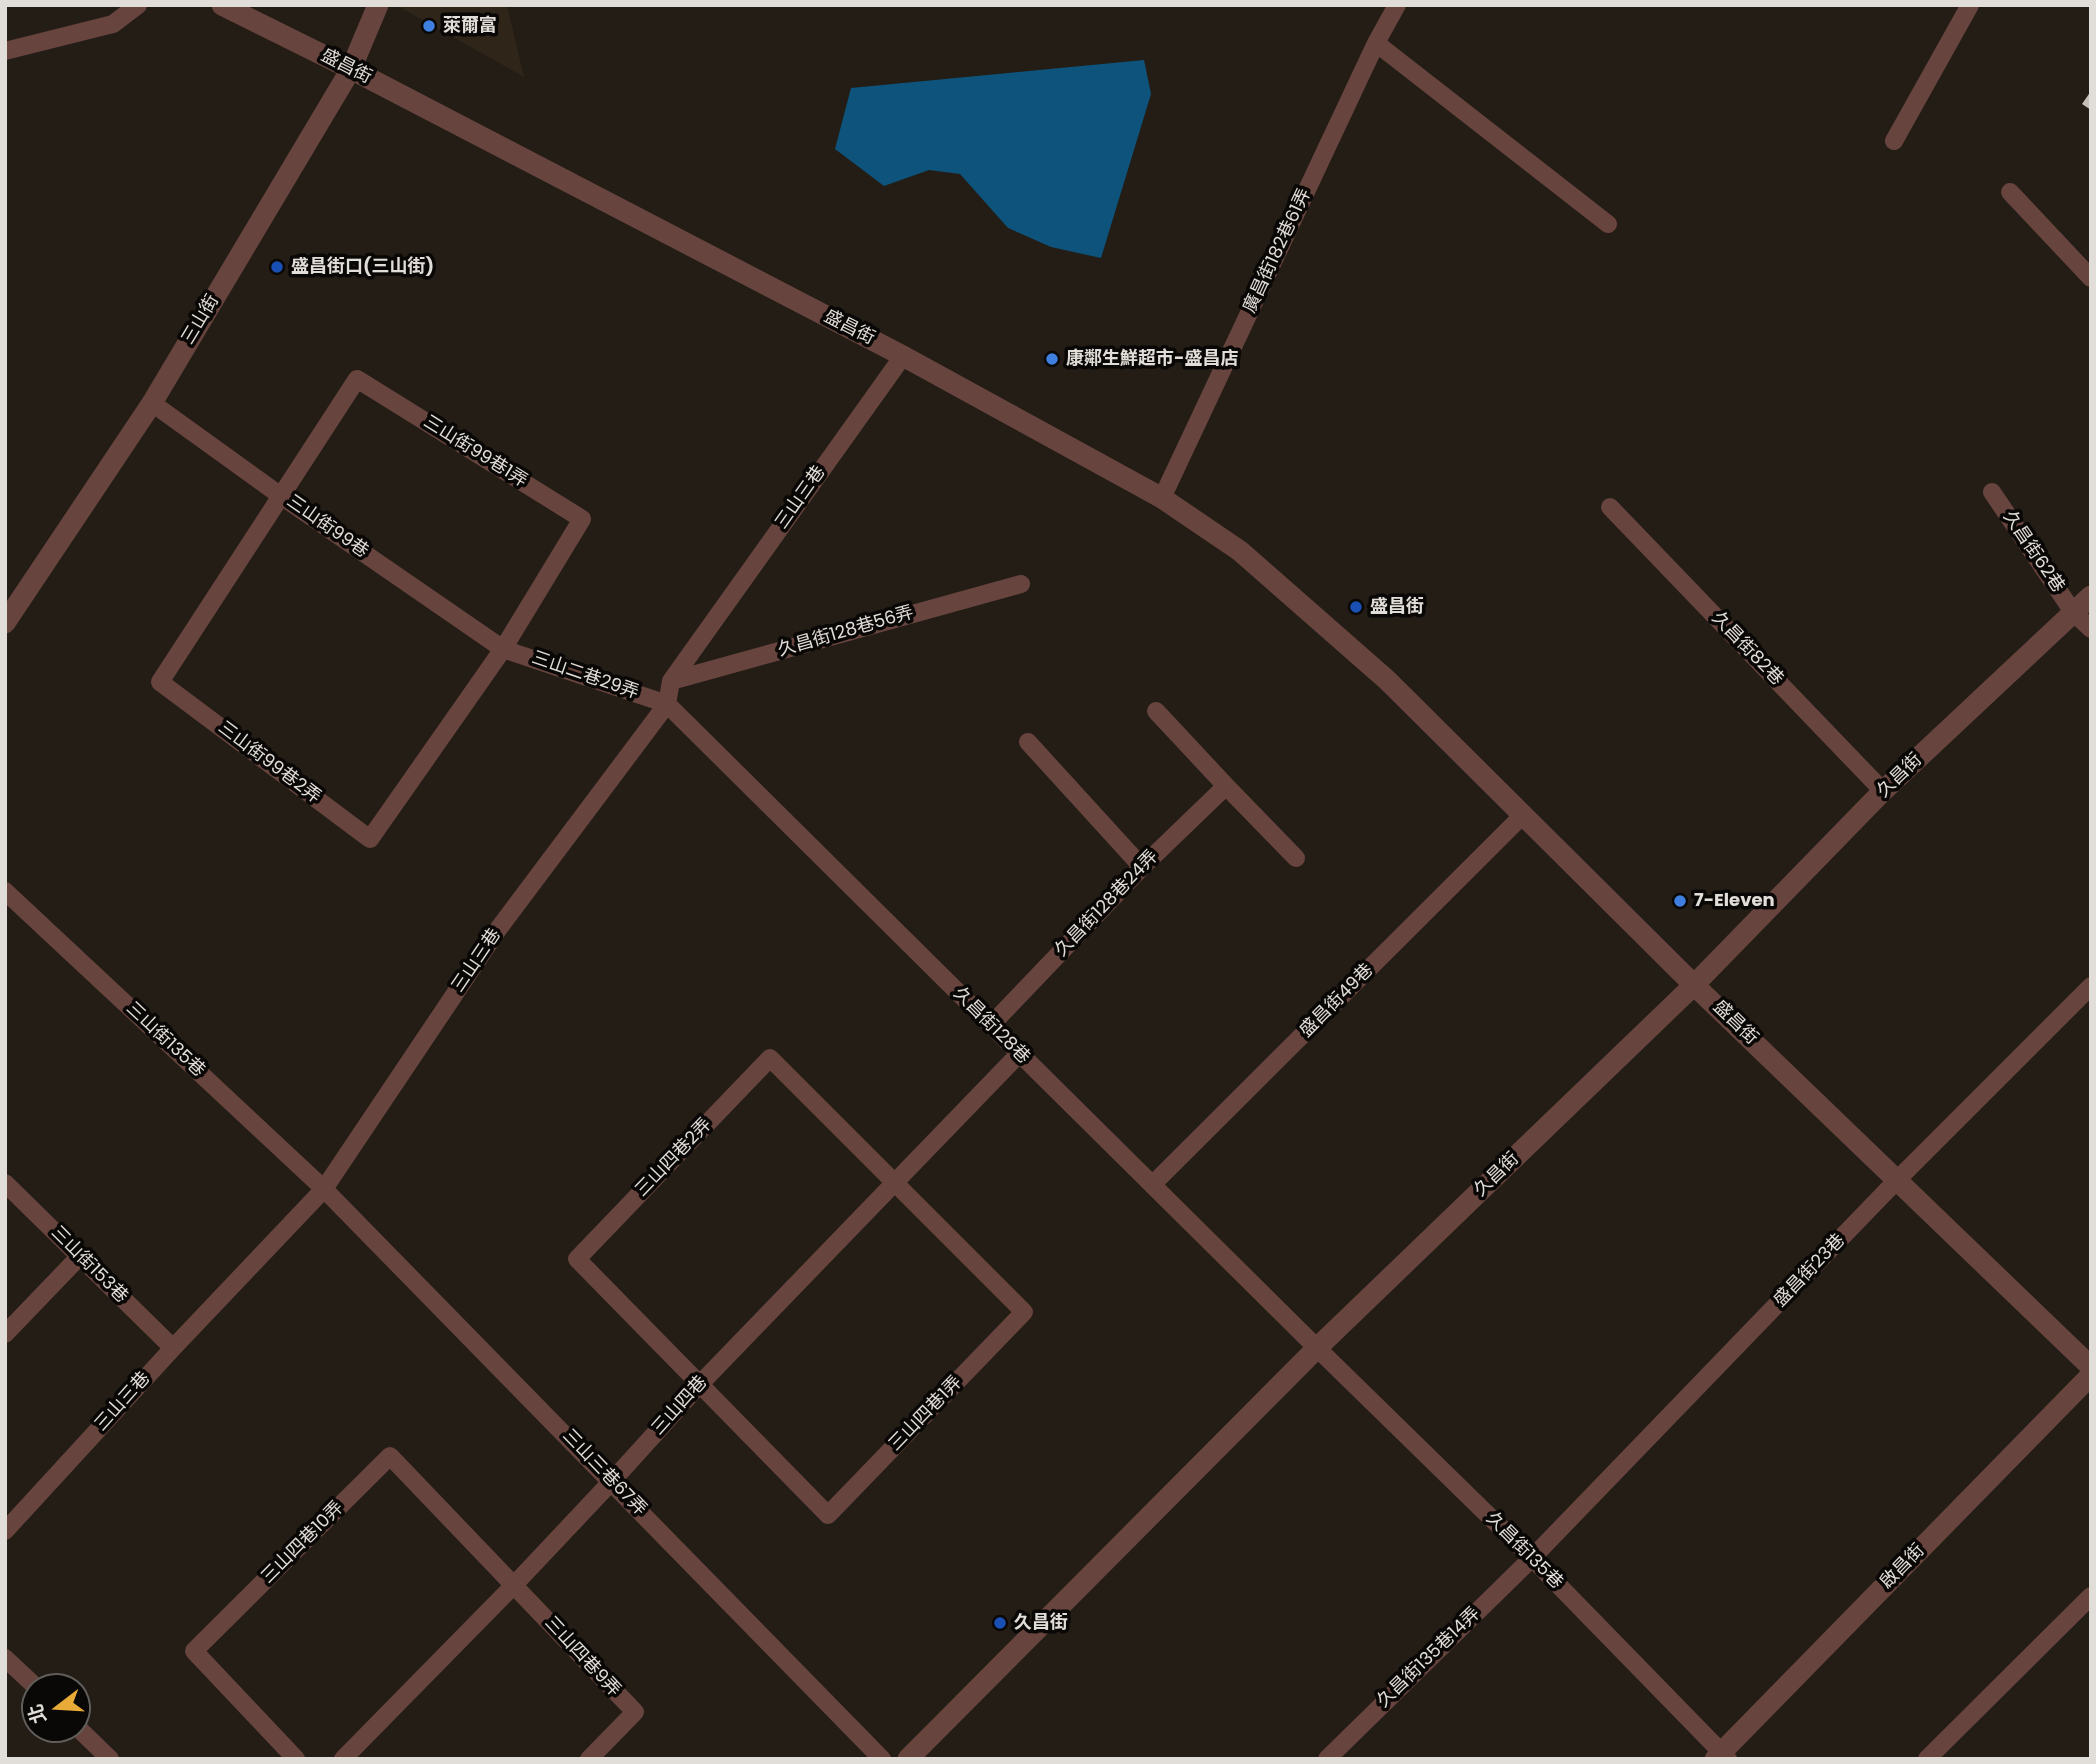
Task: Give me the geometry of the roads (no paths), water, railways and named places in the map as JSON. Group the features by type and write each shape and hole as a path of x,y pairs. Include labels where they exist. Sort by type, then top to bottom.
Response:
{"street":[{"name":"盛昌街","path":"222,5 351,69 903,356 1162,498 1240,551 1387,680 1694,985 2091,1367"},
{"name":"三山街","path":"5,623 152,403 351,69 378,5"},
{"name":"久昌街","path":"908,1759 1317,1348 1694,985 1883,791 2091,596"},
{"name":"啟昌街","path":"1721,1756 2091,1375"}],"lane":[{"path":"5,51 113,24 138,5"},
{"name":"廣昌街182巷61弄","path":"1162,498 1376,43 1397,5"},
{"path":"1894,141 1970,5"},
{"path":"1376,43 1608,224"},
{"path":"2010,192 2091,278"},
{"name":"三山三巷","path":"5,1531 324,1189 499,928 667,704 671,681 903,356"},
{"name":"三山街99巷1弄","path":"281,496 357,379 582,519 503,649"},
{"name":"三山街99巷","path":"152,403 281,496 503,649"},
{"name":"久昌街62巷","path":"1992,492 2073,612 2091,629"},
{"name":"三山街99巷2弄","path":"281,496 160,682 370,839 503,649"},
{"name":"久昌街82巷","path":"1610,507 1883,791"},
{"name":"久昌街128巷56弄","path":"671,681 1021,583"},
{"name":"三山二巷29弄","path":"503,649 667,704"},
{"name":"久昌街128巷","path":"667,704 1317,1348"},
{"path":"1156,710 1296,858"},
{"path":"1028,742 1142,867"},
{"name":"久昌街128巷24弄","path":"991,1025 1142,867 1226,786"},
{"name":"盛昌街49巷","path":"1152,1185 1522,816"},
{"name":"三山街135巷","path":"5,891 324,1189"},
{"name":"盛昌街23巷","path":"1532,1558 1898,1180 2091,986"},
{"name":"三山四巷","path":"343,1759 514,1585 700,1384 1019,1054"},
{"name":"三山四巷2弄","path":"700,1384 577,1259 750,1078 770,1058 895,1181"},
{"name":"三山四巷1弄","path":"700,1384 828,1516 1015,1322 1024,1312 895,1181"},
{"name":"三山街153巷","path":"5,1183 173,1348"},
{"name":"三山三巷67弄","path":"324,1189 882,1759"},
{"path":"5,1334 80,1256"},
{"name":"久昌街135巷","path":"1317,1348 1532,1558 1721,1756"},
{"name":"三山四巷10弄","path":"296,1759 194,1651 390,1456 514,1585"},
{"name":"久昌街135巷14弄","path":"1327,1759 1532,1558"},
{"name":"三山四巷9弄","path":"514,1585 635,1712 589,1759"},
{"path":"1927,1759 2091,1596"},
{"path":"5,1658 21,1673"},
{"path":"91,1741 110,1759"}],"water":[{"path":"1144,60 1151,94 1101,258 1051,247 1008,228 960,174 929,170 884,186 835,149 851,88"}],"place":[{"name":"萊爾富","path":"429,26"},
{"name":"盛昌街口(三山街)","path":"277,267"},
{"name":"康鄰生鮮超市-盛昌店","path":"1052,359"},
{"name":"盛昌街","path":"1356,607"},
{"name":"7-Eleven","path":"1680,901"},
{"name":"久昌街","path":"1000,1623"}]}
